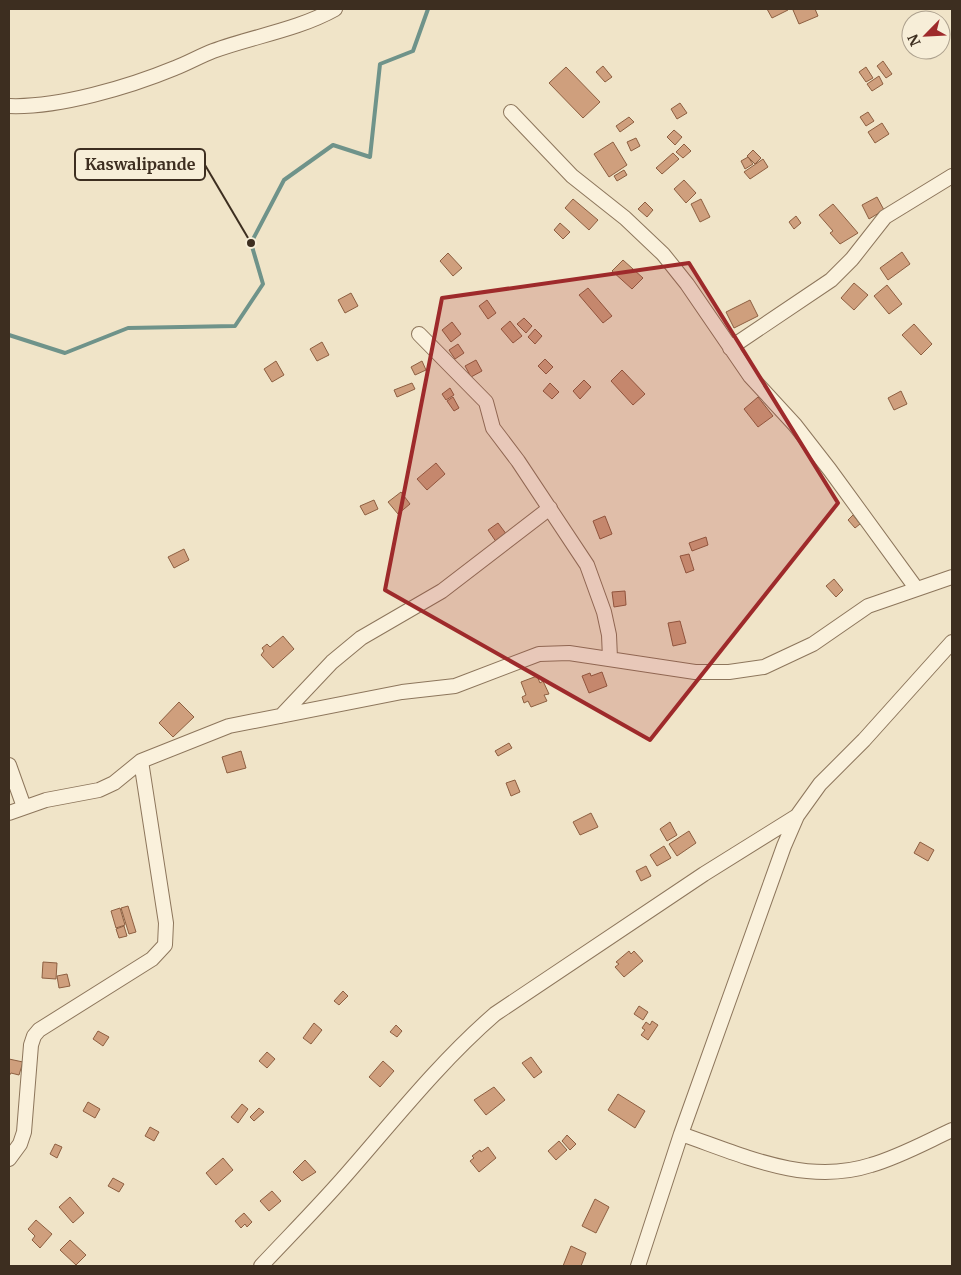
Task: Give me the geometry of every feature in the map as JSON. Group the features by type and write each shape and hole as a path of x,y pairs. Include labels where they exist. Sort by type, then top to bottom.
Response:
{"street":[{"path":"9,106 82,96 128,84 174,69 214,51 300,26 335,9"},
{"path":"511,112 572,176 640,232 663,254 687,284 750,376 830,470 916,588"},
{"path":"730,348 831,280 852,259 886,217 952,176"},
{"path":"419,334 483,398 489,410 493,428 550,508 587,565 596,587 609,635 610,658"},
{"path":"281,716 332,662 361,638 442,591 550,508"},
{"path":"9,813 46,800 99,790 114,783 141,761 229,726 402,692 455,686 539,654 555,652 610,658 696,672 748,670 787,657 813,644 868,606 952,577"},
{"path":"638,1266 682,1134 780,855 797,816 820,784 864,740 952,642"},
{"path":"9,1159 16,1153 24,1132 31,1045 34,1036 83,1001 152,959 165,945 166,923 141,761"},
{"path":"9,765 24,807"},
{"path":"261,1266 351,1169 430,1078 489,1020 704,874 797,816"},
{"path":"682,1134 782,1167 802,1172 830,1172 871,1165 952,1130"}],"highlighted area":[{"path":"689,263 838,503 650,740 385,590 442,298"}],"building":[{"path":"767,9 787,9 788,10 772,18"},
{"path":"815,9 818,16 799,24 793,10"},
{"path":"883,61 892,74 886,78 877,66"},
{"path":"603,66 612,77 605,82 596,72"},
{"path":"566,67 600,102 583,118 549,83"},
{"path":"866,67 873,78 866,82 859,72"},
{"path":"879,76 883,84 872,91 867,84"},
{"path":"680,103 687,113 677,119 671,109"},
{"path":"868,112 874,121 866,126 860,117"},
{"path":"629,117 634,122 620,132 616,126"},
{"path":"882,123 889,134 875,143 868,132"},
{"path":"674,130 682,137 675,145 667,137"},
{"path":"636,138 640,146 631,151 627,142"},
{"path":"613,142 627,165 609,177 594,154"},
{"path":"684,144 691,151 683,158 676,152"},
{"path":"753,150 761,158 755,164 747,156"},
{"path":"673,153 679,159 662,174 656,168"},
{"path":"748,157 753,164 745,169 741,161"},
{"path":"763,159 768,167 750,179 744,172"},
{"path":"624,170 627,175 617,181 614,176"},
{"path":"684,180 696,193 686,203 674,189"},
{"path":"877,197 884,210 869,219 862,205"},
{"path":"573,199 598,220 589,230 565,208"},
{"path":"701,199 710,217 700,222 691,204"},
{"path":"645,202 653,210 647,217 638,209"},
{"path":"833,204 858,233 840,244 830,233 833,231 819,215"},
{"path":"796,216 801,223 794,229 789,222"},
{"path":"560,223 570,232 563,239 554,230"},
{"path":"902,252 910,264 888,280 880,268"},
{"path":"448,253 462,268 453,276 440,261"},
{"path":"623,260 643,278 632,289 612,271"},
{"path":"854,283 868,295 854,310 841,298"},
{"path":"887,285 902,304 889,314 874,296"},
{"path":"588,288 612,316 603,323 579,295"},
{"path":"351,293 358,306 345,313 338,300"},
{"path":"487,300 496,313 488,319 479,306"},
{"path":"750,300 758,316 734,328 726,312"},
{"path":"524,318 532,326 526,333 517,324"},
{"path":"510,321 522,336 513,343 501,329"},
{"path":"452,322 461,334 451,342 442,330"},
{"path":"914,324 932,344 921,355 902,335"},
{"path":"535,329 542,336 535,344 528,337"},
{"path":"322,342 329,355 317,361 310,349"},
{"path":"458,344 464,353 455,359 449,350"},
{"path":"545,359 553,367 546,374 538,366"},
{"path":"476,360 482,371 471,377 465,366"},
{"path":"276,361 284,375 272,382 264,369"},
{"path":"422,361 426,370 415,375 411,367"},
{"path":"622,370 645,394 633,405 611,381"},
{"path":"584,380 591,387 580,399 573,391"},
{"path":"412,383 415,389 397,397 394,390"},
{"path":"550,383 559,392 552,399 543,391"},
{"path":"450,388 454,395 446,400 442,394"},
{"path":"901,391 907,404 894,410 888,398"},
{"path":"453,397 459,408 454,411 447,401"},
{"path":"758,397 773,416 758,427 744,409"},
{"path":"436,463 445,474 427,490 417,479"},
{"path":"401,492 410,504 398,514 388,502"},
{"path":"374,500 378,509 365,515 360,506"},
{"path":"853,515 860,524 855,528 848,520"},
{"path":"605,516 612,534 600,539 593,521"},
{"path":"498,523 507,535 497,543 488,530"},
{"path":"706,537 708,545 692,551 689,543"},
{"path":"184,549 189,560 174,568 168,557"},
{"path":"689,554 694,570 686,573 680,556"},
{"path":"834,579 843,590 836,597 826,586"},
{"path":"625,591 626,605 614,607 612,592"},
{"path":"680,621 686,643 673,646 668,623"},
{"path":"283,636 294,649 273,668 261,655 264,651 262,648 267,644 270,647"},
{"path":"602,672 607,686 589,693 582,676 590,673 591,676"},
{"path":"537,676 540,683 543,681 549,694 544,695 547,701 531,707 528,701 524,703 522,697 526,695 521,682"},
{"path":"179,702 194,717 173,737 159,723"},
{"path":"509,743 512,748 498,756 495,751"},
{"path":"241,751 246,768 227,773 222,757"},
{"path":"515,780 520,792 511,796 506,783"},
{"path":"591,813 598,827 580,835 573,822"},
{"path":"670,822 677,835 667,841 660,829"},
{"path":"689,831 696,843 677,856 669,844"},
{"path":"920,842 934,850 928,861 914,853"},
{"path":"664,846 671,858 657,866 650,855"},
{"path":"646,866 651,876 641,881 636,871"},
{"path":"128,906 136,932 129,934 121,908"},
{"path":"120,908 125,925 116,928 111,911"},
{"path":"124,926 127,936 119,938 116,929"},
{"path":"629,951 631,954 634,951 643,961 624,977 615,967 619,964 616,962"},
{"path":"43,962 57,963 56,979 42,978"},
{"path":"67,974 70,986 59,988 57,976"},
{"path":"343,991 348,996 339,1005 334,1001"},
{"path":"639,1006 648,1012 643,1020 634,1014"},
{"path":"652,1021 658,1025 648,1040 641,1035 645,1030 642,1028 646,1022 650,1025"},
{"path":"314,1023 322,1030 311,1044 303,1038"},
{"path":"396,1025 402,1031 397,1037 390,1032"},
{"path":"98,1031 109,1037 103,1046 93,1039"},
{"path":"267,1052 275,1059 267,1068 259,1061"},
{"path":"531,1057 542,1072 534,1078 522,1063"},
{"path":"9,1059 23,1062 19,1075 11,1073 9,1076"},
{"path":"383,1061 394,1071 380,1087 369,1077"},
{"path":"494,1087 505,1100 486,1115 474,1100"},
{"path":"618,1094 645,1111 635,1128 608,1110"},
{"path":"88,1102 100,1109 95,1118 83,1111"},
{"path":"242,1104 248,1109 238,1123 231,1117"},
{"path":"259,1108 264,1112 254,1121 250,1117"},
{"path":"150,1127 159,1132 154,1141 145,1136"},
{"path":"567,1135 576,1144 570,1150 562,1141"},
{"path":"559,1141 567,1150 556,1160 548,1151"},
{"path":"55,1144 62,1147 57,1158 50,1154"},
{"path":"488,1147 496,1158 479,1172 470,1161 474,1158 472,1156"},
{"path":"223,1158 233,1170 216,1185 206,1173"},
{"path":"305,1160 316,1172 302,1181 293,1172"},
{"path":"113,1178 124,1184 119,1192 108,1186"},
{"path":"272,1191 281,1201 269,1211 260,1201"},
{"path":"70,1197 84,1213 73,1223 59,1207"},
{"path":"595,1199 609,1207 596,1233 582,1226"},
{"path":"244,1213 252,1222 247,1227 245,1224 241,1228 235,1221"},
{"path":"36,1220 52,1234 40,1248 32,1240 35,1236 28,1229"},
{"path":"70,1240 86,1255 76,1265 60,1250"},
{"path":"571,1246 586,1253 581,1266 563,1266"}],"waterway":[{"path":"9,335 65,353 128,328 235,326 263,284 251,243 284,180 333,145 370,157 380,64 413,51 428,9"}],"place":[{"name":"Kaswalipande","path":"251,243"}]}
